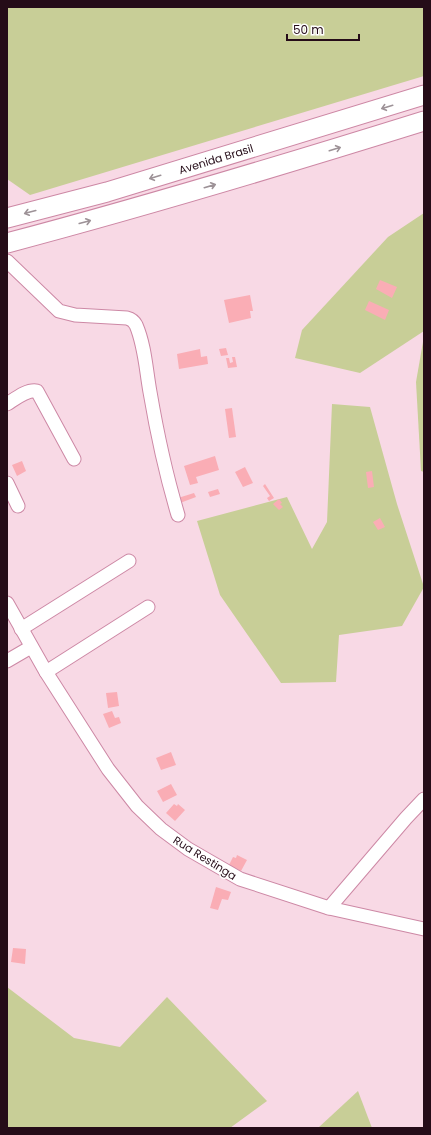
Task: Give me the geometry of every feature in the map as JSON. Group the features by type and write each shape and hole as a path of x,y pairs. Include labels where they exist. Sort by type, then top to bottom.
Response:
{"highway":[{"name":"Avenida Brasil","path":"7,218 107,192 424,95"},
{"path":"7,243 116,214 424,121"}],"street":[{"path":"7,261 60,311 75,315 122,317 134,322 139,334 145,359 165,467 178,515"},
{"path":"7,404 32,390 37,391 74,459"},
{"path":"7,483 18,506"},
{"path":"21,629 129,561"},
{"name":"Rua Restinga","path":"7,603 46,672 108,769 137,806 161,829 188,850 240,879 329,908 424,929"},
{"path":"46,672 148,607"},
{"path":"7,661 31,647"},
{"path":"329,908 424,799"}],"green space":[{"path":"7,7 424,7 424,76 30,195 7,179"},
{"path":"424,213 424,331 360,373 295,358 302,330 388,237"},
{"path":"424,336 424,472 421,471 416,382"},
{"path":"332,404 370,407 397,504 424,587 402,626 339,635 336,682 281,683 220,595 197,521 287,497 312,549 327,522"},
{"path":"7,987 74,1038 120,1047 167,997 267,1101 230,1128 7,1128"},
{"path":"358,1091 372,1128 318,1128"}],"building":[{"path":"380,280 397,287 392,298 376,289"},
{"path":"250,295 253,311 250,311 251,318 229,323 224,300"},
{"path":"369,301 389,310 385,320 365,310"},
{"path":"226,348 228,355 221,356 219,349"},
{"path":"200,349 201,357 207,356 208,364 179,369 177,354"},
{"path":"232,357 235,357 237,367 228,368 226,358 229,358 230,363 233,362"},
{"path":"232,408 236,437 229,438 225,409"},
{"path":"215,456 219,470 196,477 198,483 190,485 184,466"},
{"path":"22,461 26,471 17,476 12,465"},
{"path":"245,467 253,483 243,487 235,472"},
{"path":"372,471 374,487 368,488 366,472"},
{"path":"265,484 274,498 269,501 267,498 270,496 263,486"},
{"path":"218,489 220,494 210,497 208,492"},
{"path":"194,493 196,497 180,503 178,498"},
{"path":"279,499 282,503 280,504 283,507 279,510 273,504"},
{"path":"380,518 385,527 378,530 373,522"},
{"path":"117,692 119,706 108,708 106,693"},
{"path":"112,711 115,718 119,717 121,723 109,728 103,714"},
{"path":"171,752 176,765 161,770 156,758"},
{"path":"171,784 177,795 163,802 157,791"},
{"path":"174,804 177,806 178,804 185,810 175,821 166,813"},
{"path":"237,855 247,860 241,871 229,865 233,857 236,858"},
{"path":"216,887 231,892 228,900 222,899 218,910 210,908"},
{"path":"13,948 26,949 25,964 11,962"}]}
